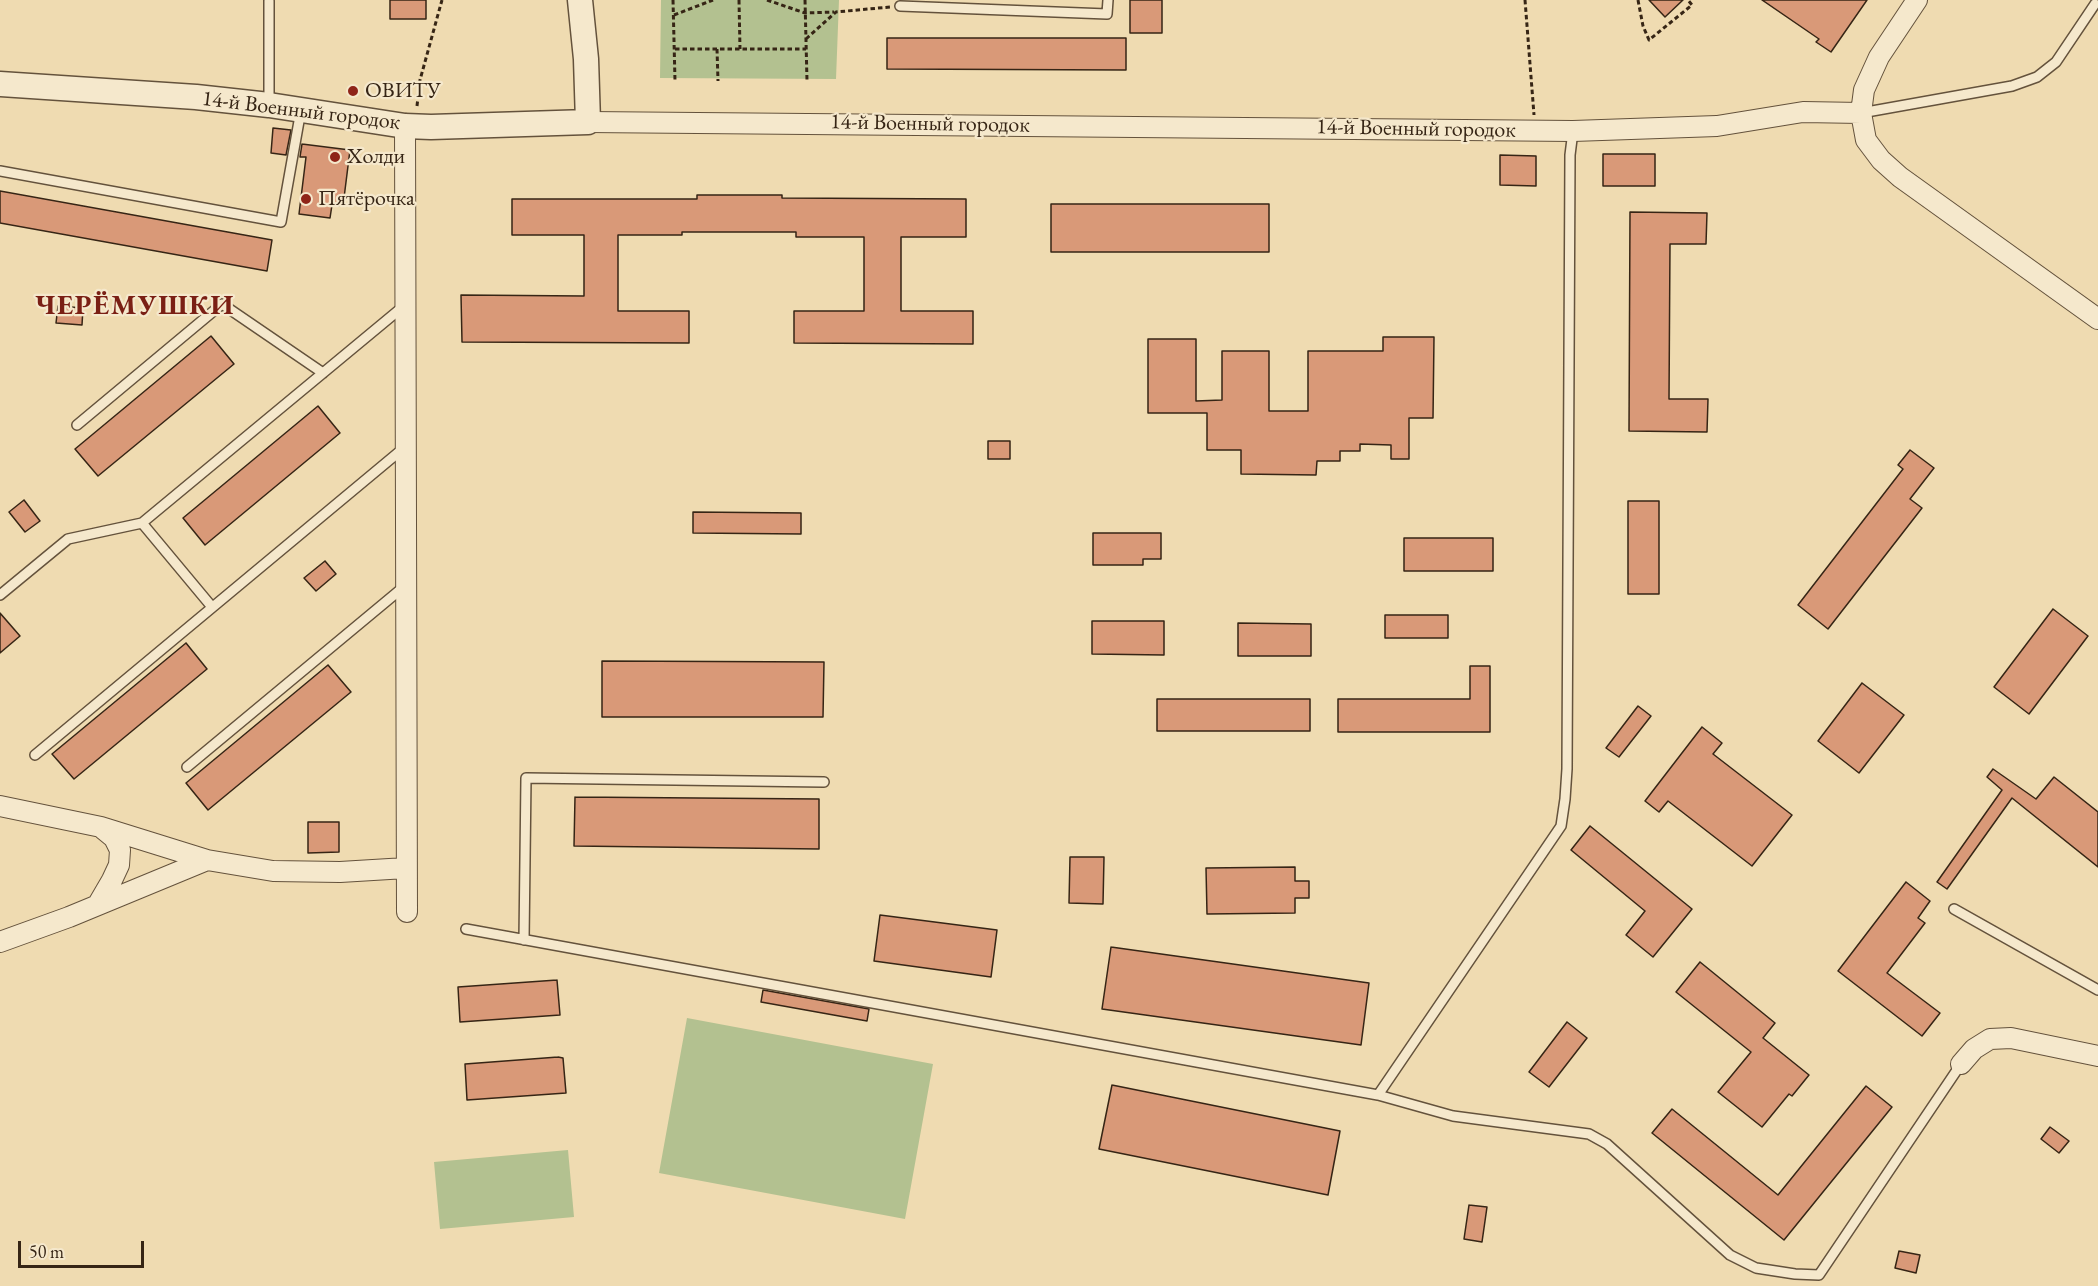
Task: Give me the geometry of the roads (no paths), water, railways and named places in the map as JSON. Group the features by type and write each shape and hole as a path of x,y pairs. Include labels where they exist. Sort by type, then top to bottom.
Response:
{"street":[{"path":"580,0 586,59 588,122"},
{"path":"1917,0 1879,57 1864,90 1861,113 1866,140 1881,160 1900,177 2098,319"},
{"name":"14-й Военный городок","path":"0,84 268,105 410,126 588,122 1573,131 1718,126 1803,112 1861,113"},
{"path":"406,912 405,305 410,126"},
{"path":"0,806 101,827 207,860 273,871 340,872 406,868"},
{"path":"98,904 119,865 120,850 114,838 101,827"},
{"path":"0,942 69,917 207,860"},
{"path":"1961,1064 1974,1049 1990,1040 2011,1038 2098,1056"}],"lane":[{"path":"900,6 1107,14 1108,0"},
{"path":"268,105 269,1"},
{"path":"1861,113 2012,86 2037,77 2056,62 2094,3"},
{"path":"0,171 281,222 301,110"},
{"path":"1378,1095 1561,826 1567,769 1570,178 1573,131"},
{"path":"77,425 222,304 323,373"},
{"path":"0,595 68,538 142,523 405,305"},
{"path":"34,755 405,447"},
{"path":"142,523 212,608"},
{"path":"187,767 406,585"},
{"path":"524,940 526,778 824,782"},
{"path":"1954,909 2098,990"},
{"path":"466,930 1378,1095 1453,1116 1589,1134 1607,1144 1730,1255 1756,1268 1795,1274 1819,1275 1961,1064"}],"place":[{"name":"ОВИТУ","path":"353,91"},
{"name":"Холди","path":"335,157"},
{"name":"Пятёрочка","path":"306,199"}],"district":[{"name":"ЧЕРЁМУШКИ","path":"135,306"}]}
